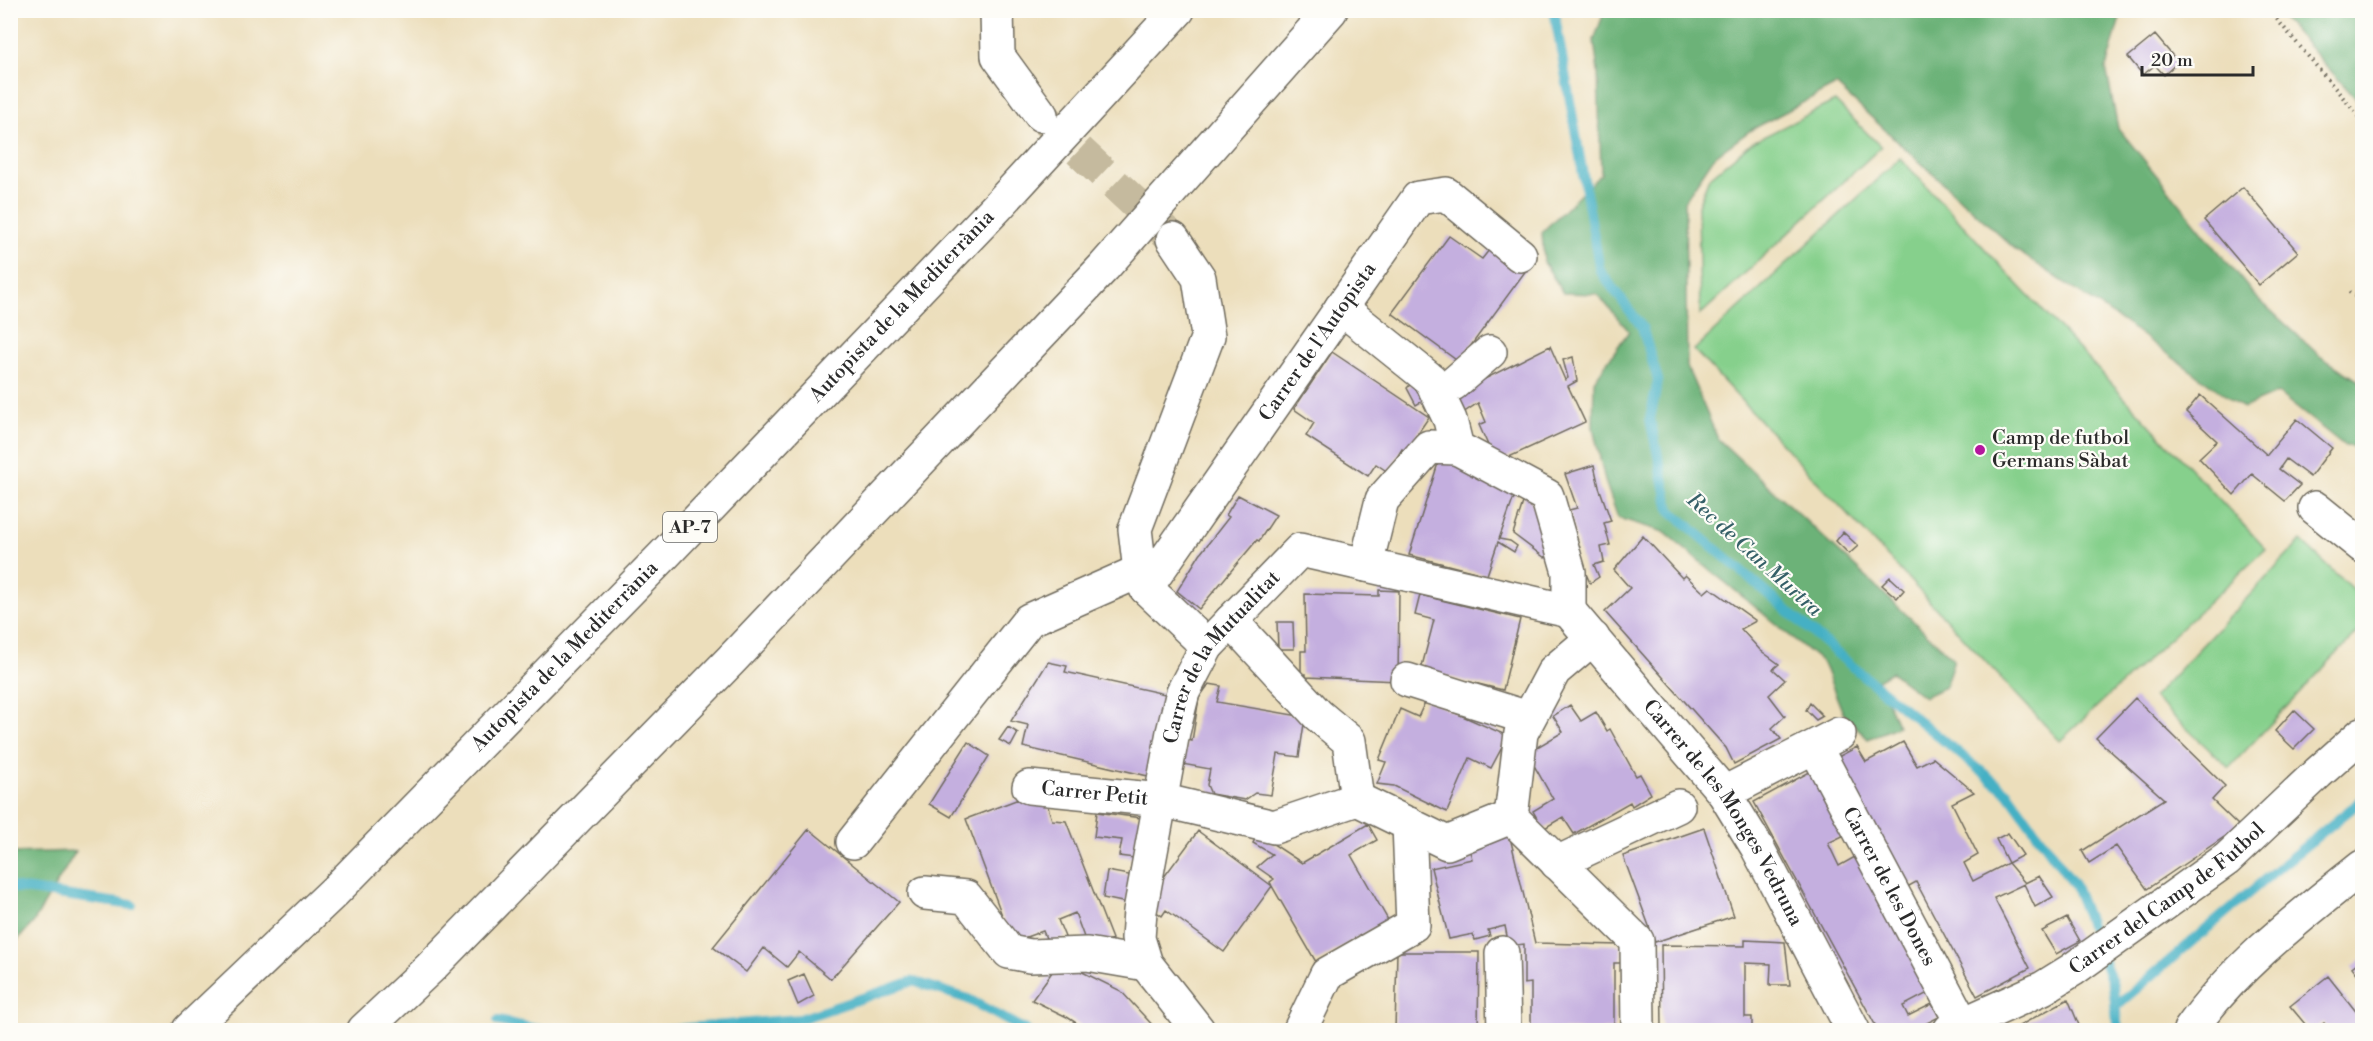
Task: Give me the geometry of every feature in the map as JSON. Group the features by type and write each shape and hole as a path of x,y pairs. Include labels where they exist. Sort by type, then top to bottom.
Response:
{"main road":[{"path":"997,10 999,56 1041,115"},
{"name":"Autopista de la Mediterrània","path":"189,1030 343,883 663,556 997,207 1178,10"},
{"path":"364,1030 430,968 723,669 1088,285 1331,10"},
{"name":"Carrer de l'Autopista","path":"1143,579 1341,308 1418,198 1446,194 1520,255"},
{"path":"1173,239 1199,278 1208,336 1135,529 1143,579 1207,646"},
{"path":"1341,308 1431,380 1450,420 1457,448"},
{"path":"1436,391 1453,384 1490,352"},
{"path":"1366,565 1382,500 1429,447 1457,448 1547,496 1569,572 1569,611"},
{"path":"2315,508 2362,546"},
{"name":"Carrer de la Mutualitat","path":"1198,1030 1146,963 1138,938 1139,920 1183,692 1207,646 1300,550 1569,611"},
{"path":"852,842 1029,620 1143,579"},
{"name":"Carrer de les Monges Vedruna","path":"1569,611 1724,793 1756,847 1853,1030"},
{"path":"1231,621 1318,715 1349,741 1357,799 1447,843 1511,817"},
{"path":"1511,817 1521,733 1554,671 1593,638"},
{"path":"1407,681 1528,718"},
{"name":"Carrer del Camp de Futbol","path":"1956,1028 1997,1021 2227,860 2362,734"},
{"name":"Carrer de les Dones","path":"1724,793 1827,741 1956,1028"},
{"name":"Carrer Petit","path":"1029,787 1161,800 1274,827 1357,799"},
{"path":"1557,863 1678,806"},
{"path":"1511,817 1637,941 1638,1030"},
{"path":"1300,1030 1327,974 1413,925 1409,824"},
{"path":"2190,1030 2236,976 2283,931 2362,867"},
{"path":"925,893 966,897 1009,952 1030,956 1087,954 1146,963"},
{"path":"1502,953 1504,1030"}],"path":[{"path":"2269,10 2362,120"},
{"path":"2349,292 2362,301"}],"green space":[{"path":"1605,10 2122,11 2106,68 2118,128 2254,295 2321,357 2362,383 2362,447 2345,446 2278,393 2243,408 2126,324 2016,250 1836,85 1751,130 1714,157 1685,200 1687,367 1718,439 1954,659 1945,687 1924,697 1891,672 1877,680 1898,726 1868,739 1843,713 1823,663 1664,532 1618,518 1605,481 1593,427 1594,381 1629,331 1597,294 1563,293 1544,262 1542,232 1601,174 1598,72 1594,40"},
{"path":"2276,11 2362,11 2362,105"},
{"path":"1835,101 1881,147 1700,315 1698,205 1709,178 1751,143"},
{"name":"Camp de futbol Germans Sàbat","path":"1900,158 2266,549 2060,741 1694,350"},
{"path":"2301,541 2362,598 2362,627 2229,768 2153,697"},
{"path":"76,851 33,923 11,947 11,853"}],"building":[{"path":"2155,35 2178,62 2164,75 2155,65 2143,75 2128,57"},
{"path":"2243,187 2298,252 2259,285 2204,220"},
{"path":"1449,236 1482,259 1493,245 1527,269 1459,362 1392,313"},
{"path":"1550,346 1565,380 1568,378 1563,360 1573,357 1577,381 1568,386 1585,422 1496,463 1479,425 1486,422 1478,403 1460,415 1449,397"},
{"path":"1332,352 1429,417 1405,452 1402,449 1388,472 1376,464 1368,476 1306,436 1314,423 1294,409"},
{"path":"1418,376 1431,396 1416,405 1407,388"},
{"path":"2200,395 2267,455 2297,419 2332,448 2310,477 2286,459 2279,469 2300,485 2285,501 2252,474 2234,495 2199,458 2217,441 2186,412"},
{"path":"1440,457 1518,486 1499,539 1510,541 1517,546 1514,552 1498,542 1487,575 1409,555"},
{"path":"1594,465 1611,521 1604,523 1610,545 1601,547 1604,562 1594,565 1599,577 1590,583 1584,569 1569,510 1577,508 1565,474"},
{"path":"1526,493 1556,543 1545,558 1513,534"},
{"path":"1238,495 1276,515 1259,541 1257,540 1199,609 1177,591 1200,554 1229,517 1226,515"},
{"path":"1843,532 1858,546 1849,554 1836,541"},
{"path":"1643,536 1682,578 1685,575 1704,593 1710,588 1756,621 1741,629 1760,650 1779,664 1773,669 1785,680 1769,695 1785,716 1772,728 1781,739 1734,764 1726,748 1605,612 1630,588 1614,570"},
{"path":"1890,577 1904,590 1897,598 1882,585"},
{"path":"1379,590 1399,591 1398,681 1306,677 1306,674 1301,674 1301,651 1306,651 1305,594 1379,596"},
{"path":"1420,595 1520,619 1503,690 1421,670 1434,620 1415,615"},
{"path":"1277,622 1293,622 1294,649 1278,649"},
{"path":"1048,662 1067,666 1065,672 1165,694 1148,776 1023,747 1028,725 1011,721"},
{"path":"1209,684 1221,686 1217,702 1305,717 1299,757 1278,754 1271,795 1255,793 1245,800 1211,794 1207,785 1210,769 1182,764 1188,740 1192,741 1199,698"},
{"path":"2135,698 2225,786 2212,800 2238,825 2230,833 2147,889 2116,846 2089,863 2082,851 2164,799 2096,738"},
{"path":"1426,700 1508,736 1491,768 1470,758 1447,812 1394,786 1377,784 1386,762 1379,760 1400,709 1418,717"},
{"path":"1810,703 1823,716 1816,720 1806,710"},
{"path":"1570,705 1581,721 1596,712 1607,731 1610,729 1636,776 1640,774 1651,794 1632,806 1630,802 1574,834 1563,817 1543,829 1533,811 1553,799 1527,753 1563,732 1553,716"},
{"path":"2294,710 2314,729 2294,749 2275,731"},
{"path":"1008,727 1018,733 1011,746 999,740"},
{"path":"968,742 989,756 951,817 929,804"},
{"path":"1903,742 1917,766 1933,758 1974,792 1952,803 1978,855 1964,863 1973,881 2008,863 2025,883 2039,876 2053,897 2035,907 2024,884 1994,898 2030,968 1977,996 1916,882 1902,890 1832,760 1857,747 1866,762"},
{"path":"1817,768 1851,832 1828,843 1839,866 1862,853 1928,993 1903,1006 1908,1016 1932,1004 1939,1017 1913,1030 1878,1030 1754,802"},
{"path":"1016,800 1047,804 1052,820 1066,821 1112,939 1088,948 1075,913 1058,920 1065,937 1048,943 1043,931 1012,942 966,819"},
{"path":"1097,812 1141,818 1134,858 1119,856 1122,840 1094,837"},
{"path":"1368,824 1377,840 1351,855 1388,920 1316,962 1270,882 1274,879 1257,867 1272,854 1253,843 1258,834 1302,863"},
{"path":"1704,828 1734,916 1655,942 1623,856"},
{"path":"809,829 899,902 831,979 799,952 787,967 764,948 746,972 713,947"},
{"path":"1198,831 1272,886 1224,952 1166,910 1162,916 1154,910 1158,885"},
{"path":"1509,833 1535,943 1621,945 1621,963 1614,963 1614,1030 1531,1030 1531,983 1524,984 1524,944 1509,946 1505,926 1488,930 1490,936 1475,940 1473,934 1449,939 1431,868 1472,859 1468,843"},
{"path":"2008,833 2023,855 2008,863 1996,839"},
{"path":"1107,871 1129,875 1127,903 1103,898"},
{"path":"2067,918 2080,941 2056,954 2042,931"},
{"path":"1745,940 1785,942 1790,985 1770,985 1771,964 1745,963 1745,1017 1752,1017 1752,1030 1662,1030 1661,945 1745,946"},
{"path":"1397,952 1479,952 1478,1030 1395,1030"},
{"path":"2362,959 2362,980 2352,967"},
{"path":"1060,961 1121,991 1157,1030 1087,1030 1067,1017 1032,1000"},
{"path":"804,974 814,996 798,1005 788,981"},
{"path":"2328,976 2362,1019 2362,1030 2330,1030 2324,1023 2310,1030 2290,1006"},
{"path":"2068,999 2081,1030 2022,1030 2019,1026"}],"waterway":[{"name":"Rec de Can Murtra","path":"1554,10 1600,271 1642,327 1658,380 1650,419 1670,510 1853,667 2008,793 2075,886 2113,985 2118,1030"},
{"path":"2115,1007 2362,800"},
{"path":"10,887 132,905"},
{"path":"662,1030 800,1019 913,981 968,999 1025,1030"},
{"path":"498,1021 541,1030"}],"tunnel":[{"path":"1043,117 1170,236"}],"place":[{"name":"Camp de futbol Germans Sàbat","path":"1980,450"}]}
